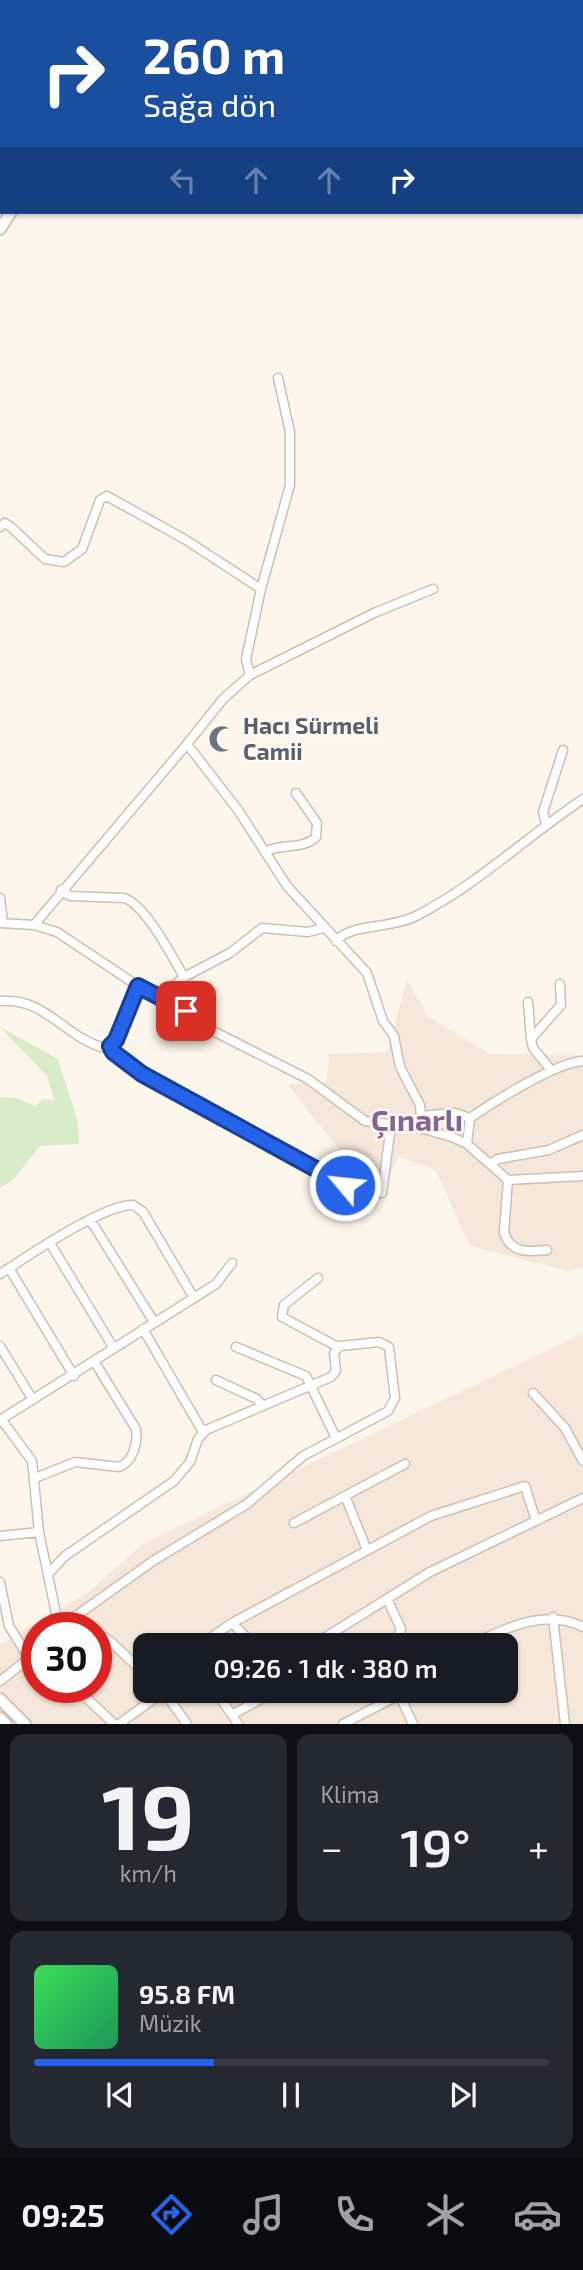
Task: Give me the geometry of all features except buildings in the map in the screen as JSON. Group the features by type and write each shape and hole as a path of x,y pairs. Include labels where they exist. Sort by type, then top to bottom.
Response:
{"main road":[{"path":"0,229 10,214"},
{"path":"0,1699 25,1724"},
{"path":"0,1718 6,1724"}],"street":[{"path":"250,675 246,659 261,589 287,505 291,477 289,420 278,378"},
{"path":"0,527 5,523 11,527 45,559 64,562 82,549 100,499 107,496 186,540 261,589"},
{"path":"34,925 223,699 250,675 374,613 433,589"},
{"path":"187,744 238,810 287,886 367,973 383,1021 394,1036 400,1067 420,1105 422,1129"},
{"path":"546,824 543,812 563,751"},
{"path":"265,852 277,847 306,844 316,837 317,823 296,793"},
{"path":"336,940 350,931 392,926 431,908 470,883 546,824 583,800"},
{"path":"61,890 70,896 124,898 133,901 163,941 184,977"},
{"path":"0,898 2,923 34,925 57,932 138,986 161,997 215,1032 308,1079 365,1121 422,1129 467,1144 509,1180 583,1175"},
{"path":"161,997 184,977 230,953 262,929 307,933 324,929"},
{"path":"531,1039 562,1005 561,984"},
{"path":"0,1001 27,1001 94,1045 110,1046 116,1040 138,986"},
{"path":"528,1002 533,1048 551,1070"},
{"path":"110,1046 117,1057 142,1074 345,1185"},
{"path":"421,1116 455,1113 470,1118 551,1070 569,1062 583,1061"},
{"path":"467,1144 470,1118"},
{"path":"382,1193 391,1125"},
{"path":"490,1164 498,1159 568,1144 583,1135"},
{"path":"509,1180 504,1233 507,1240 512,1247 523,1251 547,1250"},
{"path":"0,1274 50,1243 127,1205 139,1207 194,1298"},
{"path":"91,1221 154,1322"},
{"path":"50,1243 113,1347"},
{"path":"56,1612 39,1532 35,1478 27,1451 1,1420 194,1298 222,1279 232,1264"},
{"path":"9,1268 74,1376"},
{"path":"81,1612 153,1560 247,1504 282,1472 335,1438 388,1411 395,1398 391,1353 387,1345 379,1342 338,1347 282,1317 284,1305 318,1278"},
{"path":"143,1329 203,1433"},
{"path":"0,1346 33,1400"},
{"path":"236,1347 304,1375 335,1438"},
{"path":"48,1574 72,1551 174,1481 190,1462 203,1433 333,1376 334,1353 338,1347"},
{"path":"35,1478 75,1462 119,1467 129,1460 137,1441 136,1429 94,1362"},
{"path":"216,1380 257,1399 263,1406"},
{"path":"533,1393 565,1428 583,1461"},
{"path":"294,1523 405,1464"},
{"path":"217,1633 431,1516 525,1486 536,1521"},
{"path":"345,1496 367,1550"},
{"path":"333,1633 430,1572 583,1498"},
{"path":"0,1536 39,1532"},
{"path":"0,1583 9,1626 21,1640"},
{"path":"388,1601 401,1629 399,1633"},
{"path":"499,1633 553,1617 583,1627"},
{"path":"553,1617 565,1724"},
{"path":"232,1623 242,1633"},
{"path":"112,1643 133,1663"},
{"path":"0,1681 21,1664"},
{"path":"93,1703 117,1724 148,1703"},
{"path":"173,1703 187,1724"},
{"path":"224,1703 238,1724"},
{"path":"232,1715 253,1703"},
{"path":"343,1724 380,1703"},
{"path":"403,1703 413,1724"}],"shaded area":[{"path":"407,980 428,1016 490,1054 583,1055 583,1267 569,1271 470,1246 436,1171 398,1156 380,1201 287,1084 327,1082 329,1054 387,1052"},
{"path":"583,1333 583,1724 0,1724 0,1645 21,1632 21,1703 112,1703 112,1612 55,1612 87,1593 144,1543"}],"green space":[{"path":"0,1027 58,1059 78,1122 79,1144 40,1146 12,1181 0,1188 0,1097 17,1098 35,1106 43,1099 55,1101 47,1076"}],"place":[{"name":"Hacı Sürmeli Camii","path":"222,739"}],"district":[{"name":"Çınarlı","path":"417,1121"}],"route":[{"path":"186,1011 138,986 116,1040 110,1046 113,1052 142,1074 345,1185"}]}
